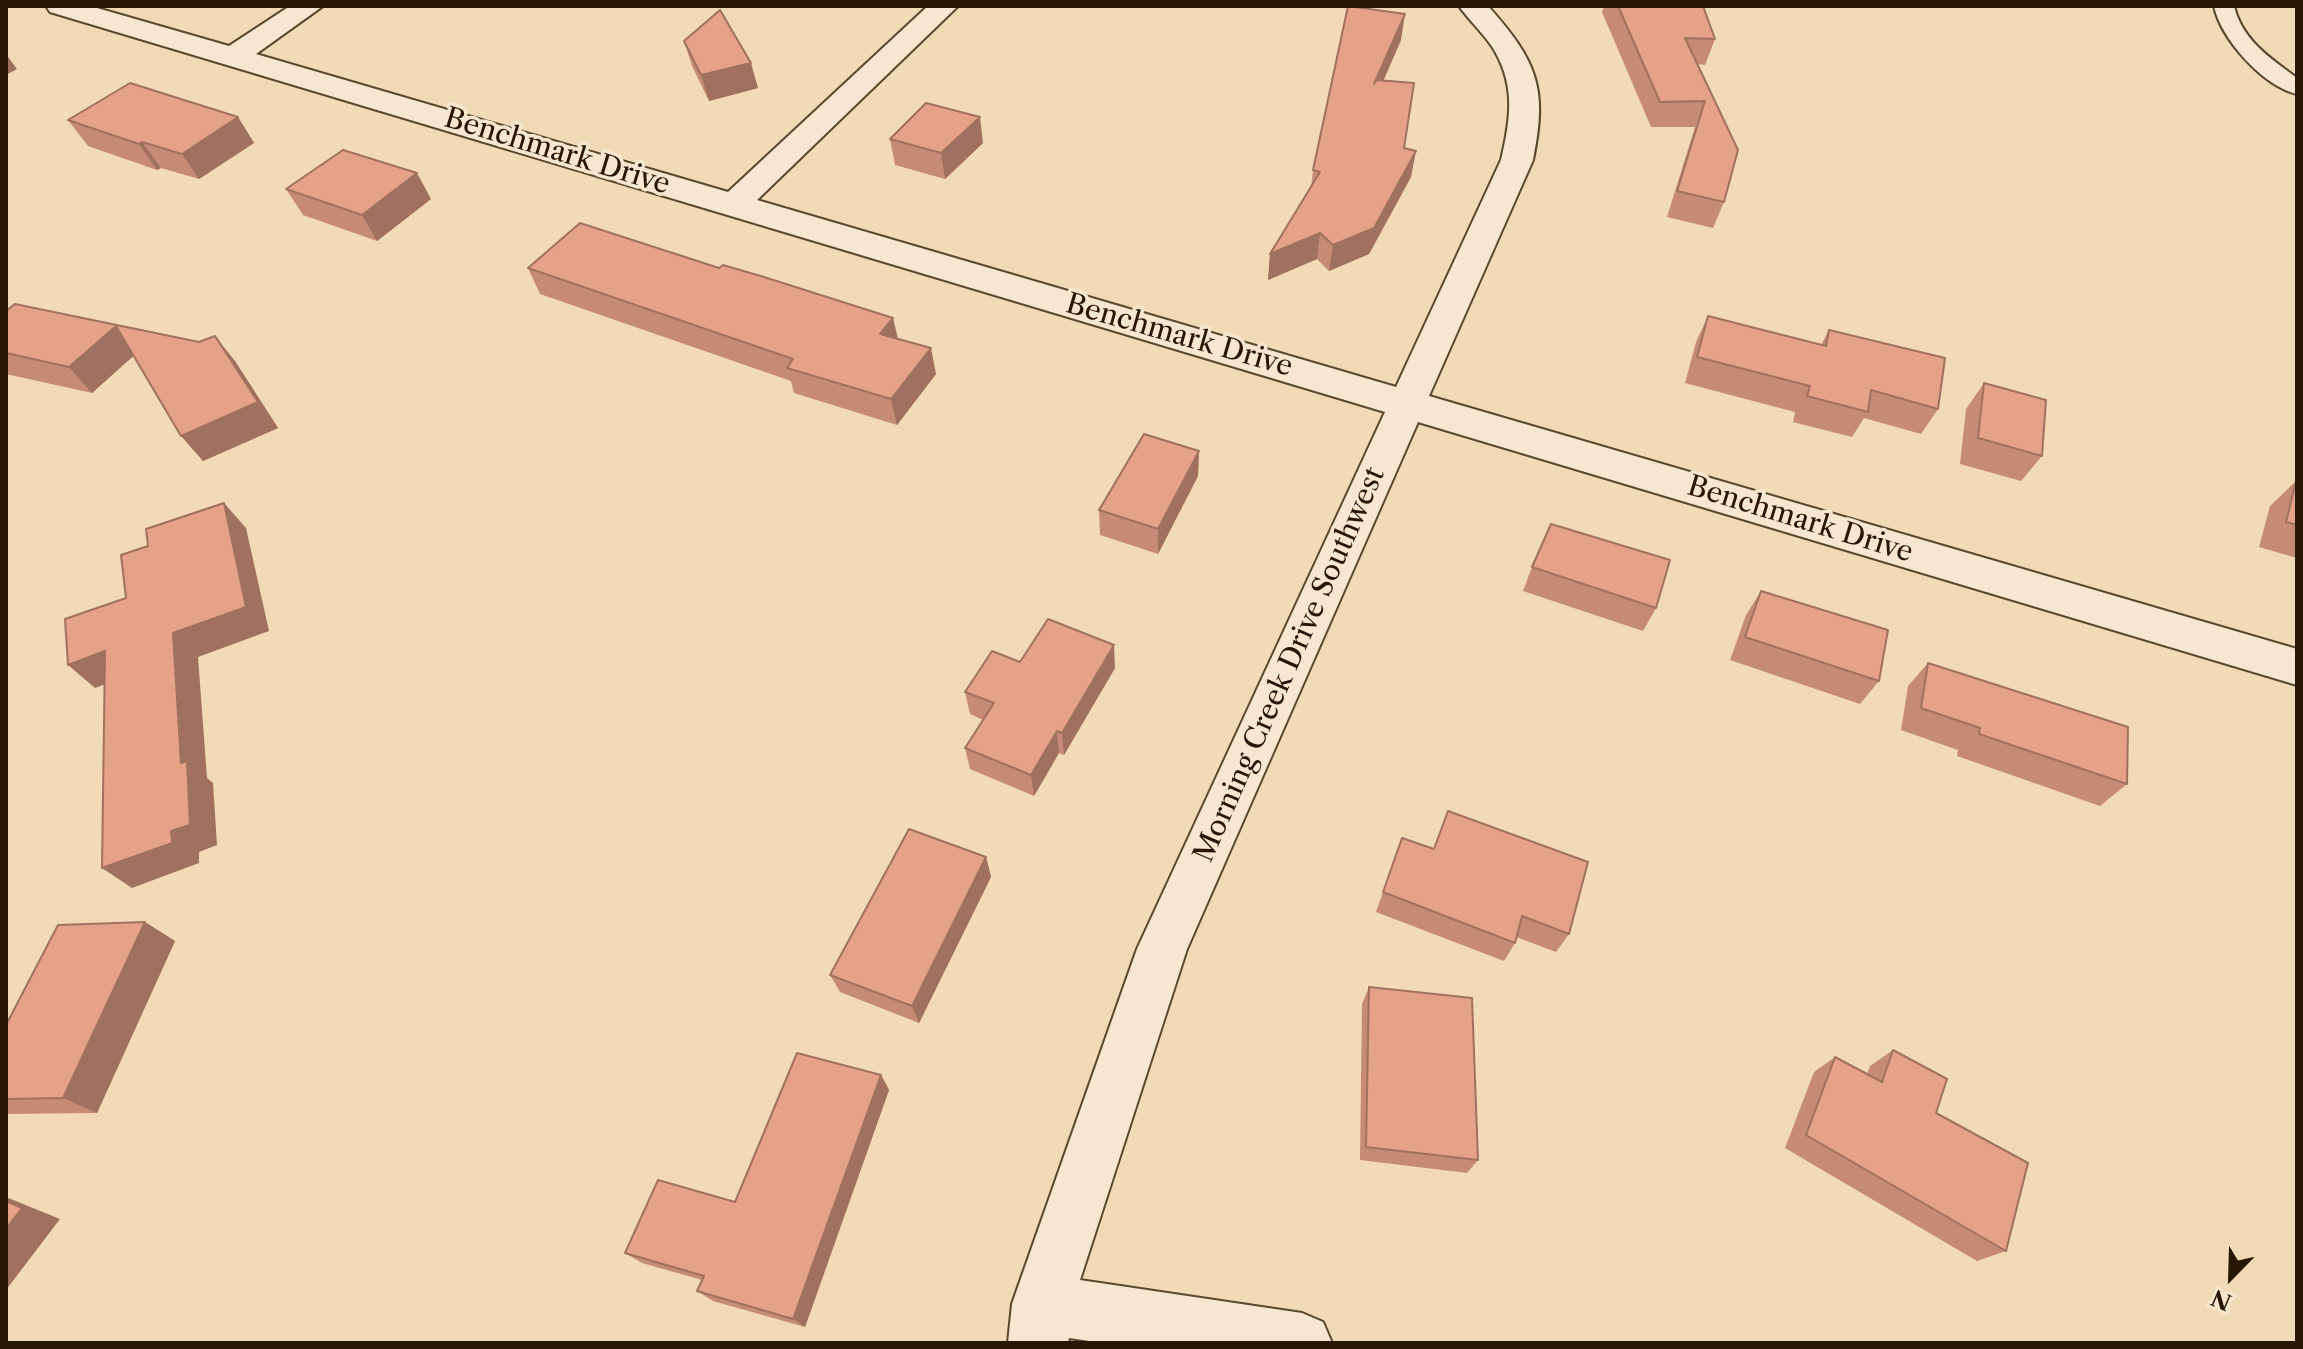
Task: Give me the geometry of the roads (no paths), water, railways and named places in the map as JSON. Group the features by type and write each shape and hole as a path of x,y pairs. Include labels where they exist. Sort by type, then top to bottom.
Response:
{"street":[{"name":"Benchmark Drive","path":"60,6 2297,667"},
{"path":"234,56 309,6"},
{"path":"734,204 944,6"},
{"name":"Morning Creek Drive Southwest","path":"1040,1324 1162,949 1517,160 1527,110 1520,73 1505,41 1473,6"},
{"path":"1040,1324 1302,1343"}],"lane":[{"path":"2224,6 2225,21 2254,57 2297,88"}]}
